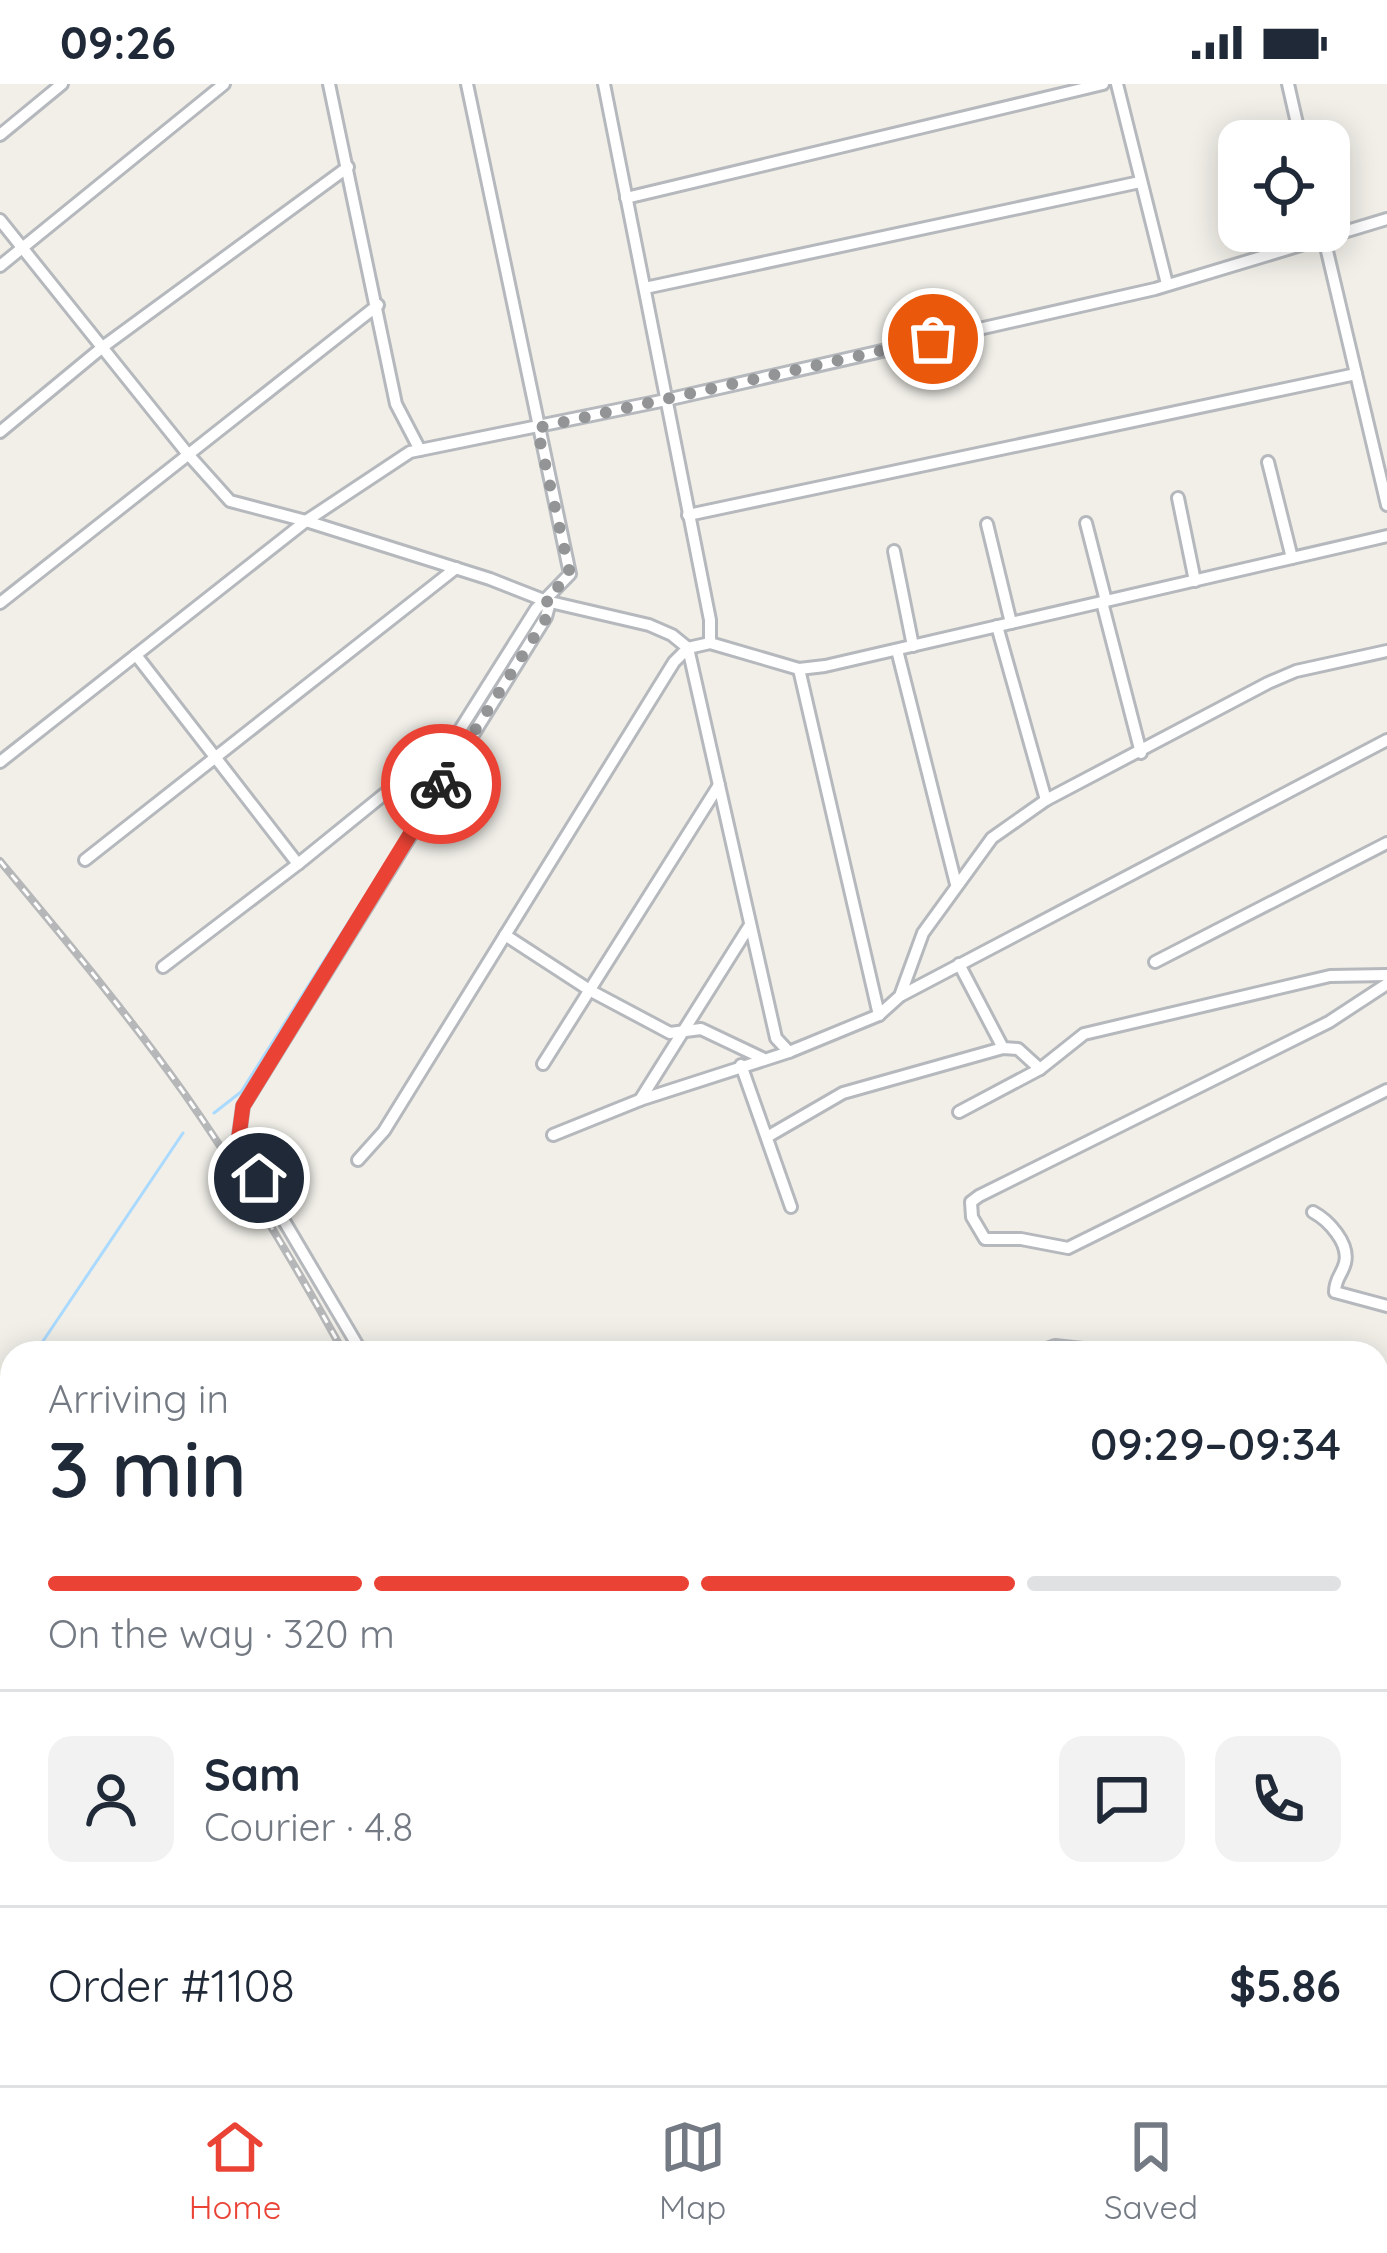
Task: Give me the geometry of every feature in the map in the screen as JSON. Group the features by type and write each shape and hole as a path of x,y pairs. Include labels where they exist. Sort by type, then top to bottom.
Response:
{"street":[{"path":"0,135 62,84"},
{"path":"0,266 224,84"},
{"path":"329,84 396,404 420,450"},
{"path":"355,1341 238,1143 243,1106 536,609 548,602 570,574 466,84"},
{"path":"604,84 710,620 710,643"},
{"path":"626,198 1103,84"},
{"path":"1117,84 1167,284"},
{"path":"1288,84 1296,120"},
{"path":"0,432 104,346 347,167"},
{"path":"645,288 1140,182"},
{"path":"1350,228 1387,219"},
{"path":"0,220 230,501 456,568 548,602 649,625 672,634 688,648 776,1038 789,1052"},
{"path":"0,762 306,521 410,452 666,400 1167,284 1267,252"},
{"path":"1327,252 1387,505"},
{"path":"0,603 378,305"},
{"path":"688,515 1356,374"},
{"path":"1268,462 1292,558"},
{"path":"1178,498 1195,580"},
{"path":"1086,523 1141,753"},
{"path":"987,524 1011,623"},
{"path":"358,1160 384,1131 674,662 688,648 710,643 799,668 897,650 1387,536"},
{"path":"894,550 913,646"},
{"path":"85,860 456,568"},
{"path":"997,626 1046,800"},
{"path":"897,650 956,884"},
{"path":"900,996 923,933 992,838 1046,800 1296,671 1387,651"},
{"path":"136,656 298,864"},
{"path":"799,668 879,1015"},
{"path":"163,967 461,739"},
{"path":"553,1135 640,1100 789,1052 879,1015 900,996 959,964 1387,740"},
{"path":"543,1064 718,785"},
{"path":"1155,962 1387,843"},
{"path":"640,1100 750,925"},
{"path":"505,935 591,992 670,1033 701,1029 762,1059"},
{"path":"959,964 1003,1048"},
{"path":"958,1112 1040,1070 1084,1034 1330,976 1387,979"},
{"path":"1387,979 1329,1022 979,1196 971,1202 972,1216 985,1239 1022,1239 1068,1248 1387,1090"},
{"path":"767,1137 843,1094 1003,1048 1018,1049 1040,1070"},
{"path":"741,1065 791,1208"},
{"path":"1313,1212 1334,1229 1345,1253 1335,1292 1387,1306"}],"waterway":[{"path":"464,739 540,615"},
{"path":"214,1113 241,1092 459,748"},
{"path":"43,1341 183,1133"}],"railway":[{"path":"0,861 184,1093 268,1221 337,1341"}],"way so far":[{"path":"441,784 547,617 550,602 545,601 570,574 537,428 933,339"}],"route":[{"path":"259,1178 238,1143 243,1106 441,784"}]}
